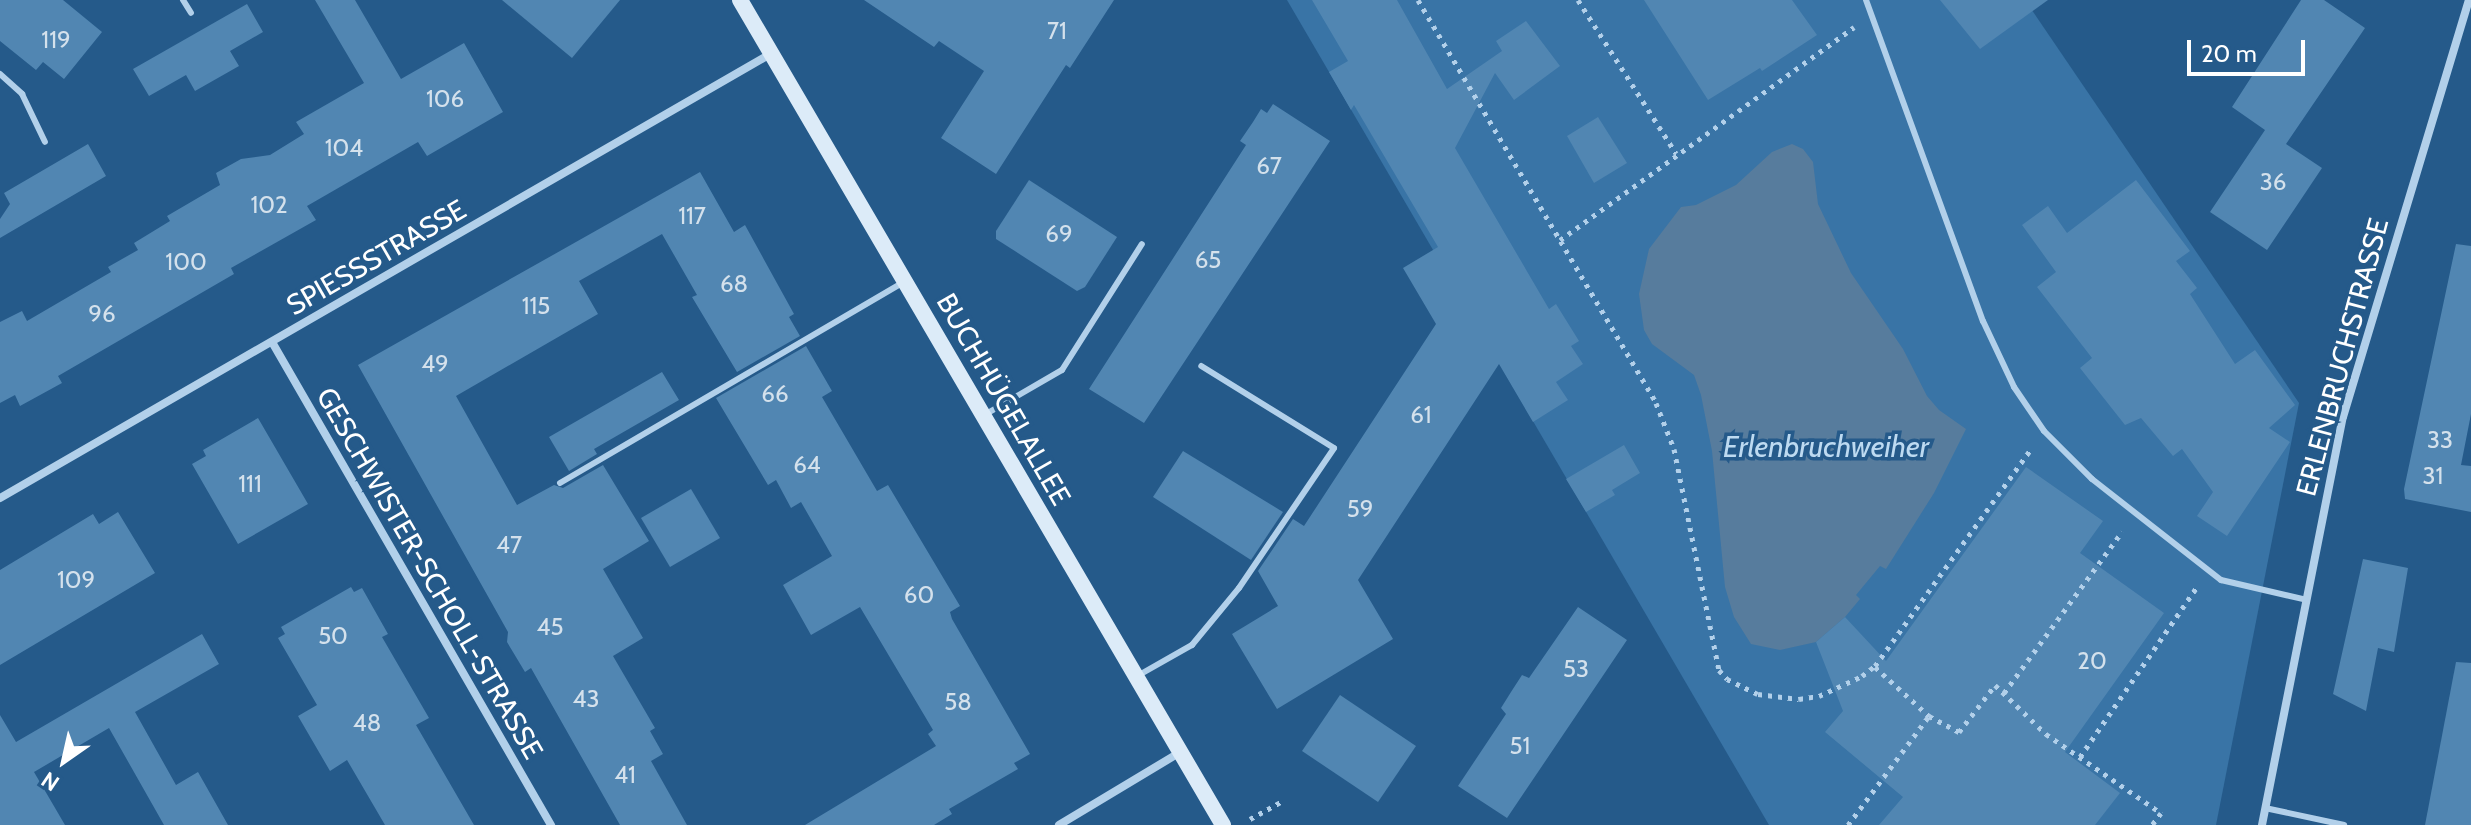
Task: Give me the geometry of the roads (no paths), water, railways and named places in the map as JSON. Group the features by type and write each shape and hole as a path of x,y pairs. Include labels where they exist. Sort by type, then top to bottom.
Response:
{"street":[{"name":"BUCHHÜGELALLEE","path":"740,0 1223,825"},
{"name":"ERLENBRUCHSTRASSE","path":"2262,825 2343,417 2469,0"},
{"name":"SPIESSSTRASSE","path":"0,498 772,53"},
{"name":"GESCHWISTER-SCHOLL-STRASSE","path":"272,342 551,825"},
{"path":"1059,825 1179,753"}],"lane":[{"path":"183,0 191,13"},
{"path":"1866,0 1983,321 2014,387 2044,431 2134,515 2208,571 2243,588 2307,600"},
{"path":"0,74 22,94 45,142"},
{"path":"983,415 1062,370 1142,244"},
{"path":"560,483 905,281"},
{"path":"1135,677 1192,645 1239,588 1334,448 1201,366"},
{"path":"2265,808 2344,825"}],"water":[{"name":"Erlenbruchweiher","path":"1792,144 1803,149 1813,162 1818,204 1851,273 1903,349 1927,396 1939,410 1966,429 1934,493 1886,569 1880,566 1856,595 1860,599 1845,617 1816,642 1780,650 1751,644 1734,617 1725,587 1712,451 1701,395 1694,375 1652,344 1644,330 1639,294 1649,249 1681,207 1696,205 1736,185 1772,152"}]}
